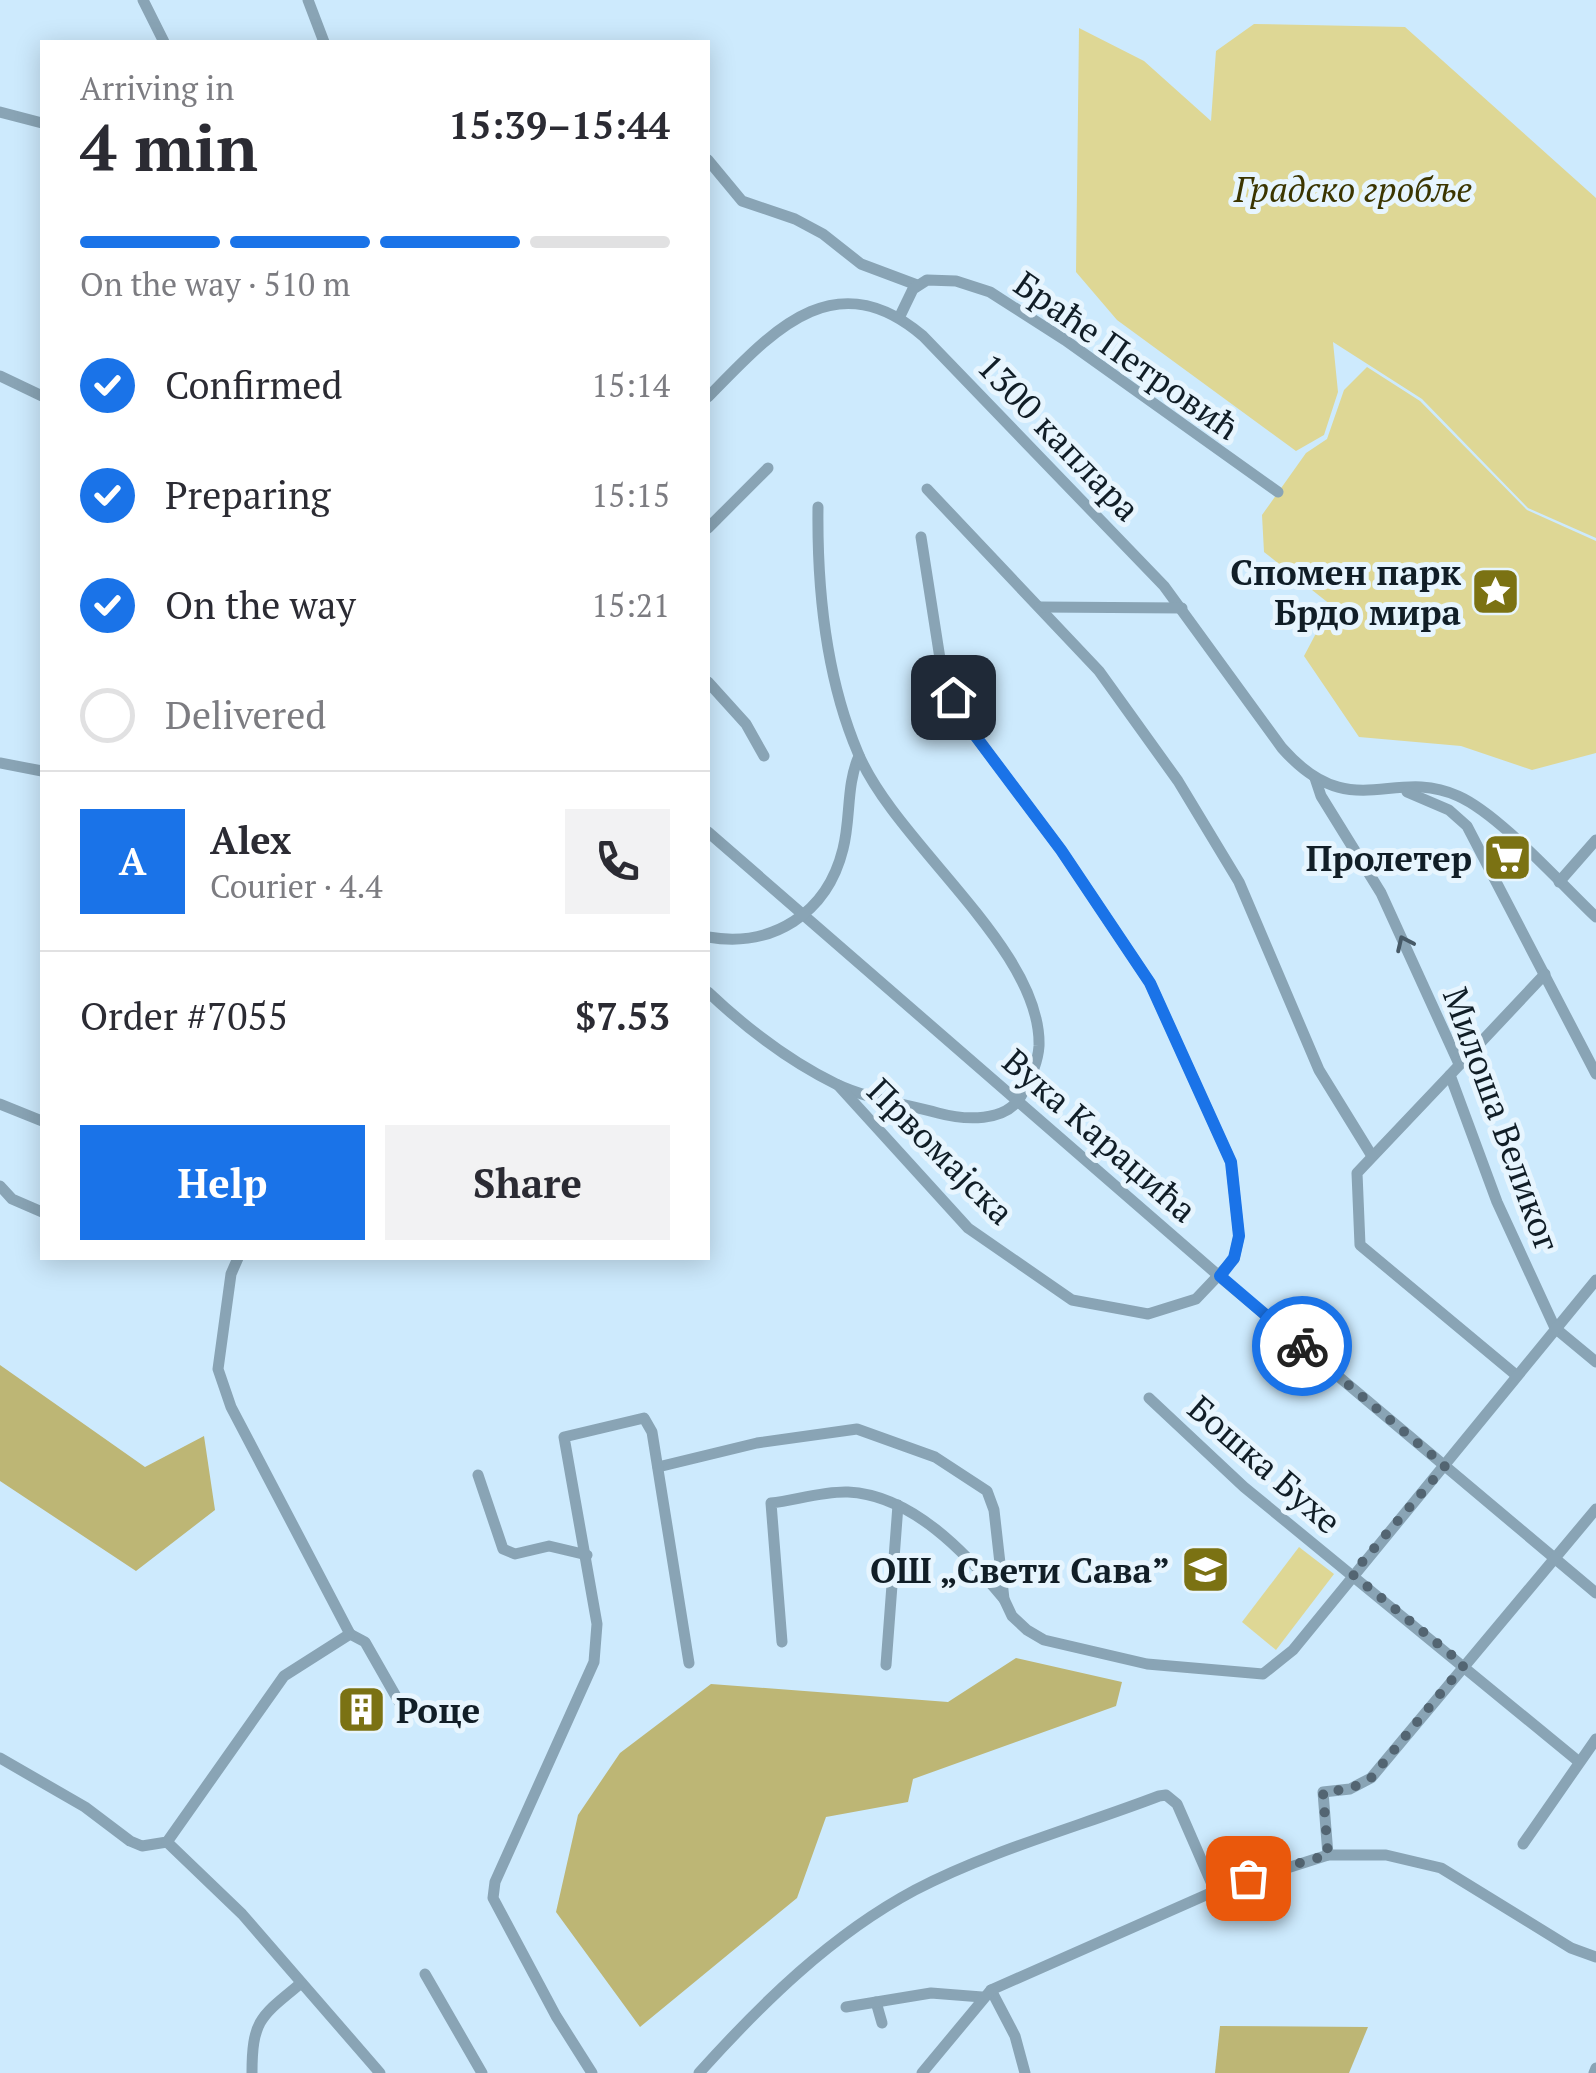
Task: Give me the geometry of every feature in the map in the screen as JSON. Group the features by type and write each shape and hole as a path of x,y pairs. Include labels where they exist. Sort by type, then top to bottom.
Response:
{"street":[{"path":"143,0 163,40"},
{"path":"308,0 323,40"},
{"path":"0,112 40,122"},
{"path":"710,162 742,201 802,222 861,264 917,285 900,318"},
{"name":"Браће Петровић","path":"917,285 932,280 956,281 1010,303 1278,492"},
{"name":"1300 каплара","path":"710,396 778,327 805,312 853,306 900,318 923,336 1182,608 1282,748 1315,778"},
{"path":"0,376 40,395"},
{"path":"710,526 768,468"},
{"path":"927,490 1099,671 1178,781 1228,865 1319,1070 1372,1156"},
{"path":"710,994 746,1028 838,1085 956,1118 1003,1112 1018,1101 1039,1047 1034,1012 1014,970 900,820 858,756 838,694 827,635 818,507"},
{"path":"921,537 932,624 953,697 974,734 1061,850 1150,983 1231,1162 1239,1236 1234,1258 1220,1276"},
{"path":"1040,607 1182,608"},
{"path":"710,684 746,724 764,756"},
{"path":"710,937 760,938 805,916 831,881 843,849 852,770 858,756"},
{"path":"0,763 40,771"},
{"path":"1315,778 1345,789 1438,790 1464,798 1596,917"},
{"name":"Милоша Великог","path":"1315,778 1321,796 1376,882 1459,1064 1450,1075 1496,1202 1555,1328 1596,1362"},
{"path":"1403,790 1449,810 1467,826 1596,1074"},
{"name":"Вука Караџића","path":"710,834 1220,1276 1596,1593"},
{"path":"1559,882 1596,840"},
{"path":"1459,1064 1545,974"},
{"path":"1450,1075 1356,1173 1360,1245 1516,1375"},
{"name":"Првомајска","path":"838,1085 968,1228 1072,1300 1148,1314 1196,1299 1220,1276"},
{"path":"0,1104 40,1121"},
{"path":"0,1186 12,1200 40,1211"},
{"path":"238,1260 218,1370 231,1407 350,1634 366,1642 406,1714"},
{"path":"782,1642 772,1503 848,1492 898,1505 974,1563 1004,1599 1012,1616 1044,1640 1166,1667 1262,1674 1293,1650 1596,1280"},
{"name":"Бошка Бухе","path":"1149,1398 1196,1446 1578,1761"},
{"path":"592,2073 556,2016 493,1898 494,1882 594,1662 597,1624 564,1437 644,1418 652,1432 689,1663"},
{"path":"658,1468 757,1443 858,1429 936,1456 975,1480 991,1499 1004,1599"},
{"path":"478,1475 503,1549 516,1554 549,1546 587,1555"},
{"path":"886,1665 898,1505"},
{"path":"1328,1855 1323,1792 1350,1789 1371,1778 1596,1509"},
{"path":"0,1758 85,1807 130,1842 142,1846 167,1842 284,1676 350,1634"},
{"path":"1523,1844 1596,1738"},
{"path":"700,2073 752,2014 805,1968 852,1930 915,1890 1159,1796 1166,1795 1177,1804 1215,1891"},
{"path":"167,1842 242,1914 380,2073"},
{"path":"922,2073 986,1994 1215,1891 1328,1855 1386,1855 1441,1868 1571,1948 1596,1957"},
{"path":"424,1974 482,2073"},
{"path":"252,2073 257,2023 274,2002 300,1984"},
{"path":"846,2008 944,1992 986,1994"},
{"path":"986,1994 1015,2036 1026,2073"},
{"path":"876,2002 882,2023"}],"green space":[{"name":"Градско гробље","path":"1254,24 1405,27 1596,198 1596,538 1528,508 1422,399 1333,342 1338,392 1324,435 1296,451 1117,320 1076,272 1079,28 1144,61 1211,121 1216,51"},
{"name":"Спомен парк Брдо мира","path":"1367,367 1420,401 1527,510 1596,541 1596,753 1532,770 1461,746 1359,737 1304,656 1331,605 1264,552 1262,515 1306,453 1327,439 1344,390"},
{"path":"1299,1547 1334,1574 1276,1650 1242,1622"}],"shaded area":[{"path":"0,1365 145,1467 204,1436 215,1510 136,1571 0,1481"},
{"path":"1016,1658 1122,1682 1116,1706 913,1779 908,1802 826,1817 797,1898 640,2027 556,1912 578,1815 620,1753 711,1684 948,1702"},
{"path":"1220,2026 1368,2027 1349,2073 1215,2073"}],"way so far":[{"path":"1248,1878 1328,1855 1323,1792 1350,1789 1371,1778 1464,1665 1352,1574 1445,1466 1302,1346"}],"place":[{"name":"Спомен парк Брдо мира","path":"1496,592"},
{"name":"Пролетер","path":"1507,858"},
{"name":"ОШ „Свети Сава”","path":"1205,1570"},
{"name":"Роце","path":"361,1710"}],"route":[{"path":"953,697 974,734 1061,850 1150,983 1231,1162 1239,1236 1234,1258 1220,1276 1302,1346"}]}
